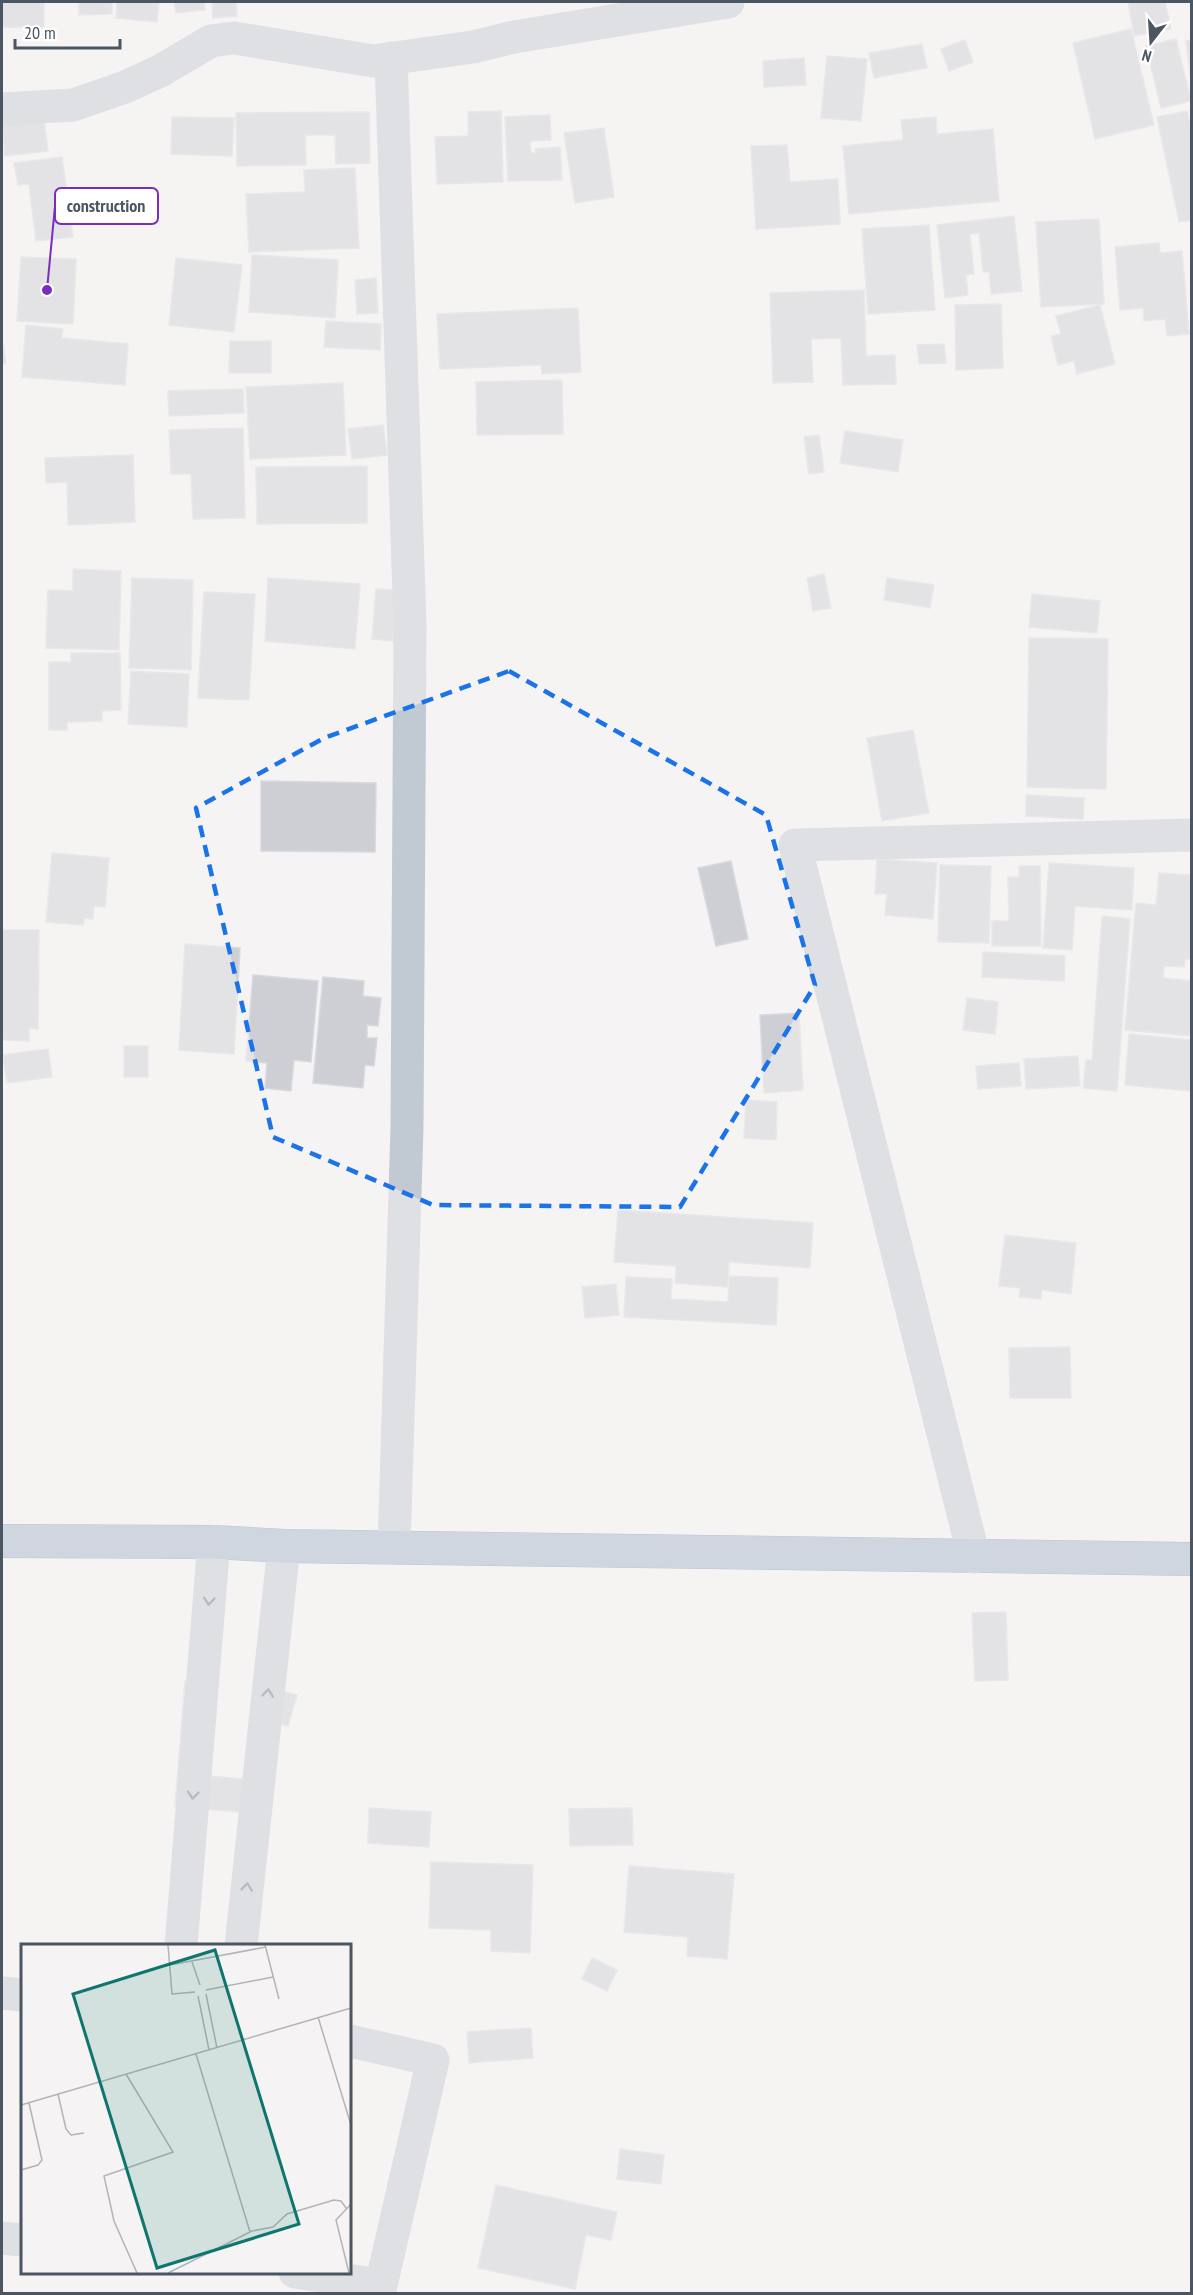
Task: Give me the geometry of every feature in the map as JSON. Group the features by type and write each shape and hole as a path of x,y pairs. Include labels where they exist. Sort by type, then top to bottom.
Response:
{"highway":[{"path":"2,1541 214,1542 394,1548 1191,1559"}],"street":[{"path":"2,108 72,105 125,87 160,71 211,41 234,38 373,61 473,47 514,37 728,2"},
{"path":"391,58 410,625 407,1128 394,1548"},
{"path":"974,1557 795,845 1191,836"},
{"path":"181,1944 214,1542"},
{"path":"241,1944 284,1546"},
{"path":"2,1993 21,1995"},
{"path":"304,2274 380,2290 433,2060 351,2041"},
{"path":"2,2238 21,2240"}],"highlighted area":[{"path":"509,671 766,815 815,985 680,1207 433,1205 273,1137 196,808 324,738"}],"building":[{"path":"2,2 44,2 44,28 2,27"},
{"path":"79,2 112,2 112,14 79,15"},
{"path":"117,2 159,2 157,22 116,18"},
{"path":"174,2 204,2 205,10 176,13"},
{"path":"212,2 236,2 237,16 213,18"},
{"path":"1128,2 1165,2 1171,29 1134,36"},
{"path":"1131,29 1154,125 1095,139 1073,43"},
{"path":"1176,39 1191,101 1161,108 1146,46"},
{"path":"965,40 973,62 949,71 941,49"},
{"path":"1192,40 1192,88 1186,41"},
{"path":"922,44 927,68 874,78 869,53"},
{"path":"827,56 867,59 861,121 821,118"},
{"path":"804,58 806,85 764,87 763,61"},
{"path":"501,111 503,182 437,184 435,137 468,136 468,112"},
{"path":"1187,111 1192,130 1192,220 1179,222 1157,117"},
{"path":"43,112 48,151 5,156 2,117"},
{"path":"369,112 370,163 336,164 335,135 305,135 306,165 237,166 236,113"},
{"path":"550,115 551,140 530,141 531,153 536,153 535,149 560,147 562,180 508,181 505,117"},
{"path":"172,117 234,118 232,156 171,154"},
{"path":"936,117 937,134 993,129 999,201 849,214 843,146 903,140 901,120"},
{"path":"604,128 614,197 575,203 564,133"},
{"path":"787,145 790,182 838,179 840,224 756,229 751,146"},
{"path":"62,157 73,237 36,241 29,184 18,185 14,163"},
{"path":"355,168 359,248 249,252 246,194 305,192 304,170"},
{"path":"1014,216 1022,291 991,294 989,272 983,272 979,233 970,234 974,274 966,275 968,295 945,298 937,225"},
{"path":"1099,219 1104,304 1041,307 1036,222"},
{"path":"929,225 935,310 868,314 862,229"},
{"path":"1159,243 1160,253 1182,251 1189,334 1167,336 1165,319 1144,321 1143,308 1120,310 1115,247"},
{"path":"252,255 338,260 335,318 249,312"},
{"path":"21,257 76,259 73,324 17,321"},
{"path":"176,258 242,265 234,332 169,325"},
{"path":"376,278 378,313 357,314 355,280"},
{"path":"864,290 866,356 895,355 896,384 843,385 841,338 811,339 813,382 773,383 770,293"},
{"path":"1001,304 1003,368 956,370 955,305"},
{"path":"1100,305 1115,364 1077,374 1074,361 1058,365 1051,336 1061,334 1056,316"},
{"path":"578,308 581,372 542,374 541,365 440,369 437,314"},
{"path":"326,321 381,324 380,350 324,347"},
{"path":"26,325 63,329 62,338 128,344 125,385 22,377"},
{"path":"2,339 6,363 2,364"},
{"path":"230,341 271,341 271,373 229,373"},
{"path":"944,344 946,363 919,364 917,345"},
{"path":"562,380 563,434 477,435 476,382"},
{"path":"343,383 346,455 250,459 246,387"},
{"path":"243,389 244,413 169,416 168,391"},
{"path":"383,425 387,455 352,459 348,429"},
{"path":"243,428 245,518 193,519 191,474 171,474 169,430"},
{"path":"845,431 903,440 898,472 840,463"},
{"path":"819,435 824,472 809,474 804,437"},
{"path":"133,455 135,522 68,525 67,482 46,483 45,458"},
{"path":"367,466 367,523 257,524 256,467"},
{"path":"73,569 121,571 119,650 46,648 48,590 73,591"},
{"path":"824,574 831,608 813,611 807,578"},
{"path":"132,578 193,580 191,670 129,668"},
{"path":"268,578 360,584 355,649 265,641"},
{"path":"887,578 934,585 930,608 884,600"},
{"path":"376,589 396,590 393,641 372,639"},
{"path":"204,592 255,594 249,700 198,698"},
{"path":"1032,594 1100,601 1097,633 1029,627"},
{"path":"1029,638 1108,639 1106,789 1027,787"},
{"path":"71,653 120,653 121,710 102,711 102,721 67,722 67,730 49,730 49,662 71,662"},
{"path":"131,671 189,674 187,727 128,724"},
{"path":"913,730 929,813 882,821 867,738"},
{"path":"261,781 376,783 375,852 261,851"},
{"path":"1026,795 1084,798 1083,819 1026,816"},
{"path":"52,853 109,858 105,907 94,906 93,919 84,918 83,925 46,922"},
{"path":"877,859 937,863 933,919 885,915 887,894 875,894"},
{"path":"731,861 748,939 716,946 698,868"},
{"path":"1049,863 1134,868 1132,910 1075,906 1072,950 1043,948"},
{"path":"940,865 991,866 989,943 938,942"},
{"path":"1019,866 1040,866 1041,946 992,946 992,921 1009,921 1008,877 1019,877"},
{"path":"1159,873 1192,875 1192,959 1185,959 1184,967 1164,966 1163,978 1192,981 1191,1036 1125,1030 1136,903 1156,905"},
{"path":"1102,916 1130,919 1117,1091 1083,1088 1086,1060 1092,1060"},
{"path":"2,930 39,930 38,1029 29,1028 29,1041 2,1040"},
{"path":"185,944 240,948 234,1054 179,1050"},
{"path":"983,952 1065,956 1064,981 982,977"},
{"path":"253,975 318,981 311,1062 294,1060 291,1091 265,1088 267,1063 246,1061"},
{"path":"323,977 364,981 363,996 381,998 378,1026 367,1025 367,1038 377,1038 374,1066 365,1065 363,1088 313,1083"},
{"path":"967,998 998,1002 995,1034 963,1030"},
{"path":"799,1013 803,1090 764,1093 760,1015"},
{"path":"1129,1034 1192,1040 1190,1091 1125,1085"},
{"path":"124,1046 148,1046 148,1077 124,1077"},
{"path":"48,1049 52,1077 7,1083 3,1055"},
{"path":"1078,1056 1080,1086 1026,1089 1024,1059"},
{"path":"1019,1063 1021,1086 978,1089 976,1066"},
{"path":"746,1100 777,1102 776,1140 744,1138"},
{"path":"618,1210 813,1223 810,1268 729,1262 728,1287 675,1283 676,1266 614,1262"},
{"path":"1005,1235 1076,1243 1071,1294 1042,1290 1041,1299 1019,1297 1020,1288 999,1286"},
{"path":"729,1276 778,1278 776,1325 624,1317 626,1277 672,1279 671,1299 728,1302"},
{"path":"616,1284 619,1315 585,1318 582,1287"},
{"path":"1070,1347 1071,1398 1010,1398 1009,1348"},
{"path":"1006,1612 1008,1680 975,1681 972,1613"},
{"path":"185,1681 217,1684 209,1776 256,1780 253,1813 175,1807"},
{"path":"277,1690 297,1695 288,1726 269,1721"},
{"path":"369,1808 431,1812 429,1847 368,1843"},
{"path":"632,1808 633,1845 570,1846 569,1809"},
{"path":"431,1862 533,1865 530,1953 491,1951 491,1930 429,1928"},
{"path":"629,1866 734,1874 727,1959 687,1956 688,1937 624,1932"},
{"path":"592,1958 617,1970 607,1991 582,1979"},
{"path":"531,2028 533,2058 469,2063 467,2032"},
{"path":"620,2149 664,2155 661,2184 617,2179"},
{"path":"496,2185 617,2212 611,2240 586,2235 575,2289 478,2268"}],"place":[{"name":"construction","path":"47,290"}]}
